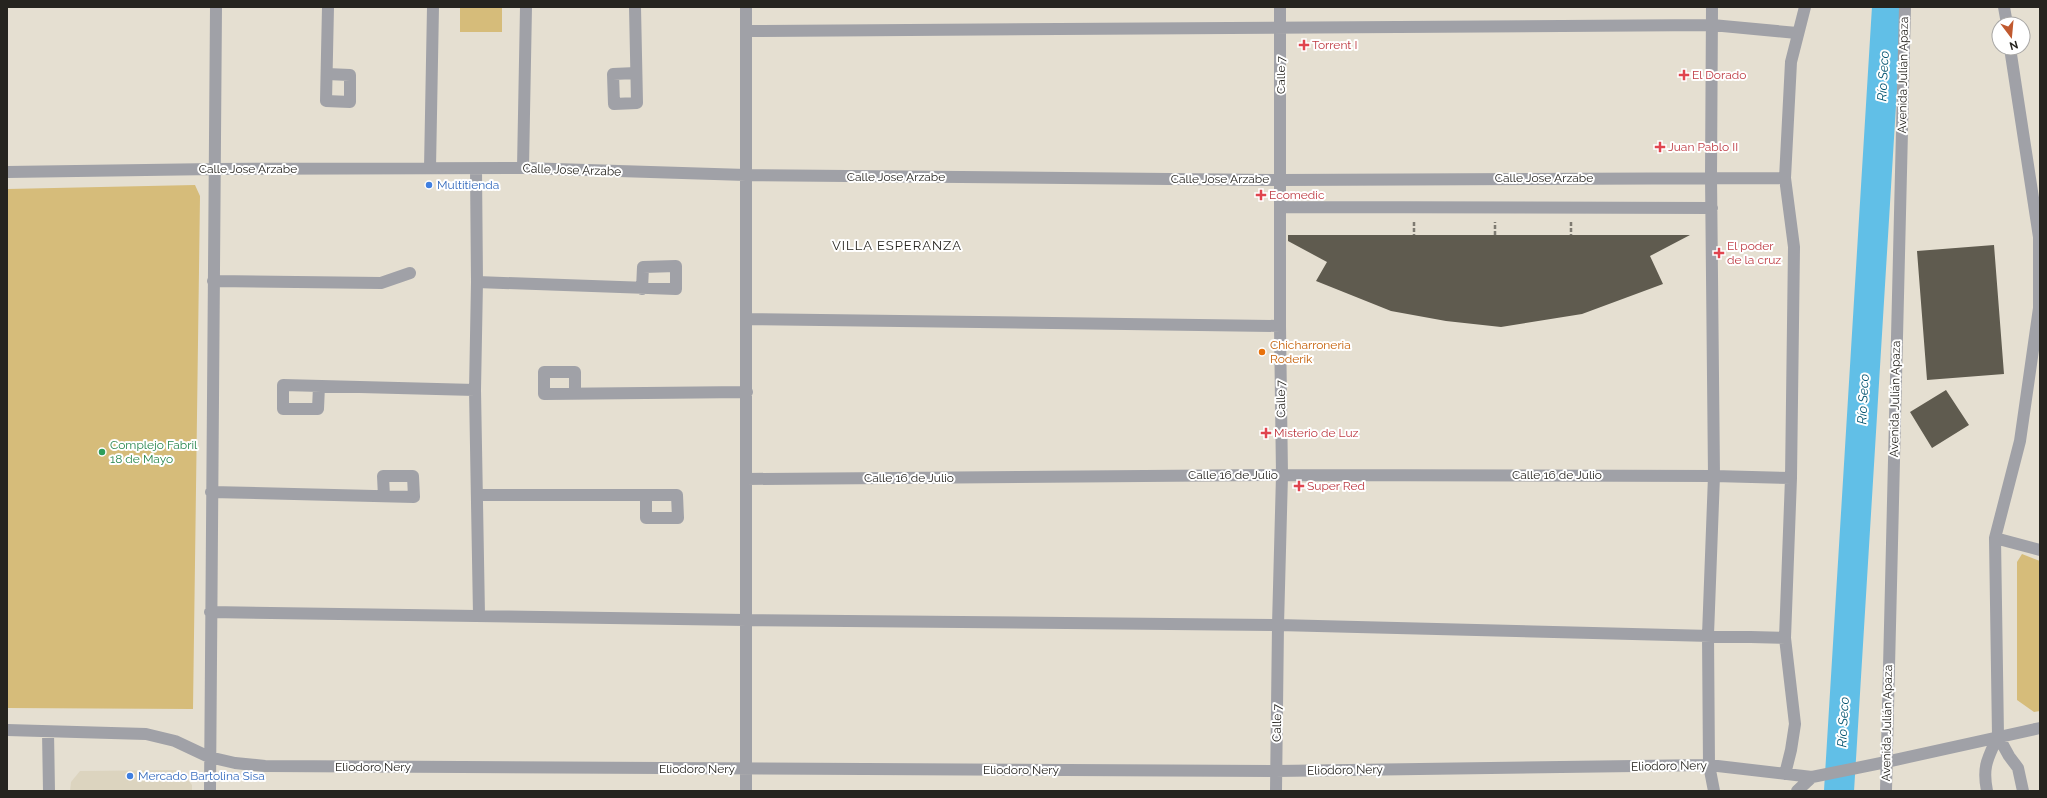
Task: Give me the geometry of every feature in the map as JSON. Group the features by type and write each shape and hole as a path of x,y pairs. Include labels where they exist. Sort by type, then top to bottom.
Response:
{"street":[{"path":"210,791 210,612 216,7"},
{"path":"327,74 328,7"},
{"path":"430,168 433,7"},
{"path":"524,168 526,7"},
{"path":"635,7 636,73"},
{"path":"746,7 746,791"},
{"name":"Calle 7","path":"1276,791 1282,475 1280,326 1280,7"},
{"path":"1712,7 1711,176 1714,476 1708,635 1709,765 1714,791"},
{"path":"1785,774 1795,724 1785,638 1791,478 1794,247 1785,178 1791,62 1797,33 1805,7"},
{"name":"Avenida Julián Apaza","path":"1886,791 1905,7"},
{"path":"746,30 1712,25 1797,33"},
{"path":"1987,791 1984,776 1986,764 1998,736 1995,538 2020,441 2039,308 2040,237 2011,56"},
{"name":"Calle Jose Arzabe","path":"7,172 215,169 524,168 746,175 1281,180 1711,176 1785,178"},
{"path":"476,169 477,282 475,390 479,615"},
{"path":"1281,207 1712,208"},
{"path":"213,281 381,283 410,273"},
{"path":"477,282 642,289"},
{"path":"746,319 1280,326"},
{"path":"319,386 475,390"},
{"path":"2028,389 2040,388"},
{"path":"575,394 747,392"},
{"name":"Calle 16 de Julio","path":"747,479 1282,475 1714,476 1791,478"},
{"path":"211,492 384,496"},
{"path":"477,495 646,496"},
{"path":"1995,538 2040,550"},
{"path":"210,612 746,620 1278,625 1785,638"},
{"path":"1797,791 1815,776 2040,728"},
{"name":"Eliodoro Nery","path":"7,730 146,734 175,741 209,756 235,763 265,766 1276,771 1709,765 1815,776"},
{"path":"48,732 49,791"},
{"path":"1998,736 2009,756 2018,768 2023,791"}],"shaded area":[{"path":"460,7 502,7 502,32 460,32"},
{"name":"Complejo Fabril 18 de Mayo","path":"195,185 200,196 193,709 7,708 7,189"},
{"path":"2022,554 2040,561 2040,711 2034,712 2017,700 2017,562"},
{"name":"Mercado Bartolina Sisa","path":"180,770 192,785 192,791 70,791 71,782 80,771"}],"building":[{"path":"1288,235 1690,235 1650,256 1663,284 1582,314 1501,327 1446,321 1391,311 1316,281 1327,262 1288,241"},
{"path":"1994,245 2004,374 1927,380 1917,251"},
{"path":"1946,390 1969,425 1932,448 1910,412"}],"waterway":[{"name":"Río Seco","path":"1839,791 1887,7"}],"place":[{"name":"Torrent I","path":"1304,45"},
{"name":"El Dorado","path":"1684,75"},
{"name":"Juan Pablo II","path":"1660,147"},
{"name":"Multitienda","path":"429,185"},
{"name":"Ecomedic","path":"1261,195"},
{"name":"El poder de la cruz","path":"1719,253"},
{"name":"Chicharroneria Roderik","path":"1262,352"},
{"name":"Misterio de Luz","path":"1266,433"},
{"name":"Complejo Fabril 18 de Mayo","path":"102,452"},
{"name":"Super Red","path":"1299,486"},
{"name":"Mercado Bartolina Sisa","path":"130,776"}],"district":[{"name":"VILLA ESPERANZA","path":"897,245"}]}
